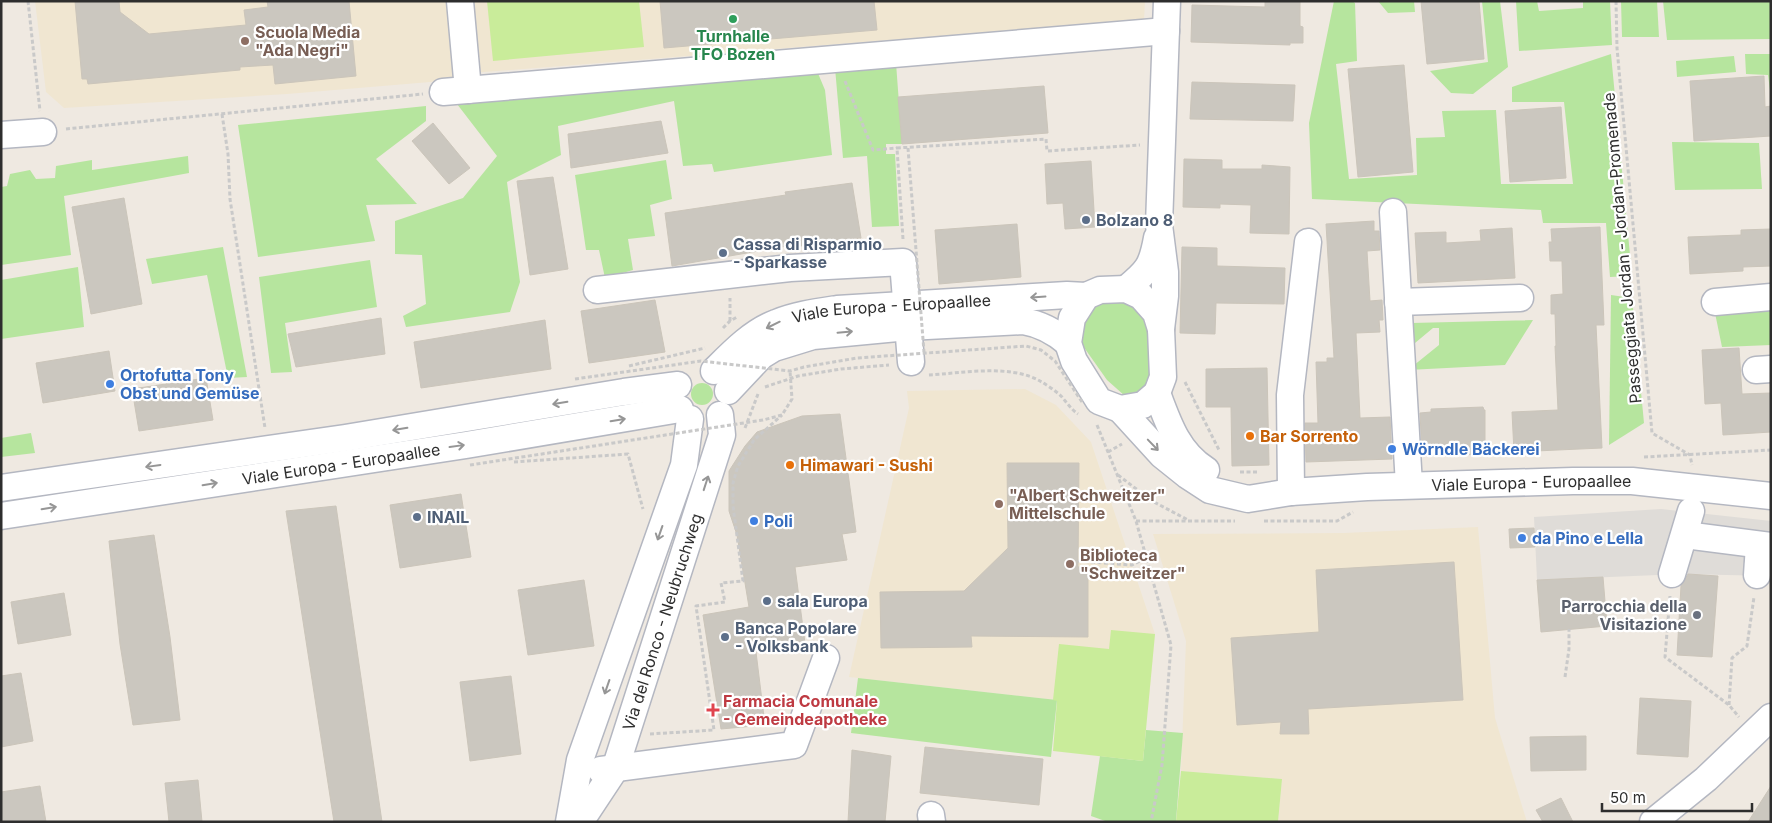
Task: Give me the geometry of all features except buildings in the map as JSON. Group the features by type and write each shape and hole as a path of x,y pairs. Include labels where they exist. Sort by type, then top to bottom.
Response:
{"street":[{"path":"460,1 455,91 1166,30"},
{"path":"1126,290 1142,277 1153,260 1159,225 1167,1"},
{"path":"1,135 43,132"},
{"path":"1393,212 1409,485"},
{"path":"1159,225 1165,272 1165,296 1159,321 1164,377 1158,393 1143,405 1120,409 1099,401 1074,361 1068,343 1072,318 1086,296 1100,290 1126,290 1141,296 1159,321"},
{"path":"1291,492 1290,395 1308,242"},
{"path":"597,290 790,268 903,262 907,316 919,363"},
{"name":"Viale Europa - Europaallee","path":"907,316 1067,295 1086,296"},
{"path":"1715,302 1771,297"},
{"path":"1398,302 1520,298"},
{"name":"Viale Europa - Europaallee","path":"1,488 268,449 624,392 683,405 706,421 750,338 775,323 802,315 838,309 907,316 1023,320 1039,324 1055,332 1068,343"},
{"name":"Viale Europa - Europaallee","path":"683,405 686,374 700,369 721,392"},
{"name":"Via del Ronco - Neubruchweg","path":"580,822 618,763 722,435 721,392"},
{"name":"Viale Europa - Europaallee","path":"1158,393 1168,422 1182,448 1204,468 1236,483 1291,492"},
{"name":"Viale Europa - Europaallee","path":"1,516 466,445 683,405"},
{"name":"Via del Ronco - Neubruchweg","path":"569,822 580,760 684,464 683,405"},
{"name":"Viale Europa - Europaallee","path":"1120,409 1162,455 1187,475 1210,490 1248,499 1291,492 1409,485 1632,481 1771,496"},
{"path":"1672,574 1688,523 1765,545 1757,576"},
{"path":"577,780 618,763 794,745 826,658"},
{"path":"594,724 606,751 618,763"},
{"path":"1652,822 1706,779 1762,726"}],"path":[{"path":"28,1 43,132 455,91"},
{"name":"Passeggiata Jordan - Jordan-Promenade","path":"1616,1 1617,48 1652,433 1690,455 1694,470"},
{"path":"838,59 839,68 873,150 1046,139 1047,152 1161,144"},
{"path":"222,114 228,154 230,199 268,449"},
{"path":"897,148 903,262"},
{"path":"908,148 919,363"},
{"path":"745,430 760,388 798,376 841,369 919,363 1003,346 1026,346 1041,350 1055,361 1082,402"},
{"path":"575,379 701,361 790,371 857,358 1020,374 1039,380 1060,395 1074,411 1082,416"},
{"path":"1163,360 1175,359 1197,408 1222,456"},
{"path":"629,729 654,735 714,730 696,606 725,602 721,584 743,581 733,506 733,483 738,466 754,440 782,415 792,399 790,371"},
{"path":"644,512 628,454 470,465 763,420 782,415"},
{"path":"1089,420 1097,424 1136,521 1171,645 1162,764 1151,822"},
{"path":"1117,474 1152,501 1190,521"},
{"path":"1078,561 1132,565 1146,558"},
{"path":"1672,574 1665,657 1729,705 1762,726"},
{"path":"1729,705 1732,658 1747,646 1757,576"},
{"path":"1565,677 1569,649 1569,629"}],"shaded area":[{"name":"Scuola Media \"Ada Negri\"","path":"35,1 446,1 454,80 287,94 64,108 46,92"},
{"path":"455,1 1145,1 1144,20 459,74"},
{"name":"\"Albert Schweitzer\" Mittelschule","path":"1025,389 1056,405 1091,442 1155,634 1148,710 849,677 909,408 907,391"},
{"path":"1661,509 1771,521 1771,576 1682,574 1537,580 1534,517"},
{"path":"1478,527 1495,718 1527,822 1278,822 1282,779 1181,771 1186,641 1153,534 1344,533"}],"green space":[{"path":"487,1 639,1 644,47 493,61"},
{"path":"1334,1 1352,1 1355,3 1357,61 1336,64 1349,179 1417,175 1416,138 1445,137 1442,111 1496,110 1501,184 1573,184 1564,102 1512,102 1512,87 1611,54 1632,276 1610,277 1606,223 1543,223 1541,210 1312,199 1309,123"},
{"path":"1378,1 1414,1 1415,12 1388,13"},
{"path":"1482,1 1500,1 1508,67 1473,94 1451,93 1430,71 1488,62"},
{"path":"1516,1 1537,1 1539,11 1583,8 1583,1 1610,1 1612,45 1519,51"},
{"path":"1621,1 1657,1 1659,37 1622,37"},
{"path":"1663,1 1771,1 1771,39 1667,40"},
{"path":"1745,54 1771,54 1771,97 1768,75 1746,74"},
{"path":"1734,56 1736,72 1677,77 1676,61"},
{"path":"896,63 902,144 886,144 886,154 895,154 899,226 872,227 867,156 843,158 835,68"},
{"path":"817,71 825,90 832,155 714,172 712,164 683,166 674,101 558,126 561,155 507,182 520,282 510,312 406,327 403,316 426,304 422,255 395,254 395,221 463,198 497,156 457,104"},
{"path":"426,106 426,121 376,159 417,204 366,205 375,241 258,257 238,125"},
{"path":"1672,142 1759,143 1762,189 1675,190"},
{"path":"188,156 189,173 64,196 71,255 1,265 1,187 7,186 10,174 30,170 36,179 55,178 56,166 92,160 92,170"},
{"path":"666,160 672,199 650,205 655,236 628,239 633,270 605,278 599,250 586,250 575,175"},
{"path":"223,247 247,377 228,378 207,275 152,284 146,259"},
{"path":"370,260 377,307 285,323 292,372 271,373 259,277"},
{"path":"78,267 84,327 1,339 1,280"},
{"path":"1611,295 1632,298 1644,423 1609,445"},
{"path":"1110,300 1130,300 1146,313 1155,374 1139,395 1125,396 1107,380 1083,346 1083,324 1095,305"},
{"path":"1771,307 1771,345 1722,347 1715,313"},
{"path":"1533,320 1505,365 1408,370 1439,345 1439,328 1433,328 1415,343 1411,343 1411,323"},
{"path":"702,383 710,386 713,394 710,402 702,405 694,402 691,394 694,386"},
{"path":"31,433 35,453 1,457 1,438"},
{"path":"1111,630 1155,634 1143,761 1053,751 1057,701 1053,700 1059,644 1109,649"},
{"path":"858,678 1057,700 1051,757 851,733"},
{"path":"1146,730 1183,733 1176,821 1185,822 1108,822 1091,816 1100,756 1143,761"},
{"path":"1181,771 1282,779 1278,822 1176,821"}],"place":[{"name":"Turnhalle TFO Bozen","path":"733,19"},
{"name":"Scuola Media \"Ada Negri\"","path":"245,41"},
{"name":"Bolzano 8","path":"1086,220"},
{"name":"Cassa di Risparmio - Sparkasse","path":"723,253"},
{"name":"Ortofutta Tony Obst und Gemüse","path":"110,384"},
{"name":"Bar Sorrento","path":"1250,436"},
{"name":"Wörndle Bäckerei","path":"1392,449"},
{"name":"Himawari - Sushi","path":"790,465"},
{"name":"\"Albert Schweitzer\" Mittelschule","path":"999,504"},
{"name":"INAIL","path":"417,517"},
{"name":"Poli","path":"754,521"},
{"name":"da Pino e Lella","path":"1522,538"},
{"name":"Biblioteca \"Schweitzer\"","path":"1070,564"},
{"name":"sala Europa","path":"767,601"},
{"name":"Parrocchia della Visitazione","path":"1697,615"},
{"name":"Banca Popolare - Volksbank","path":"725,637"},
{"name":"Farmacia Comunale - Gemeindeapotheke","path":"713,710"}]}
